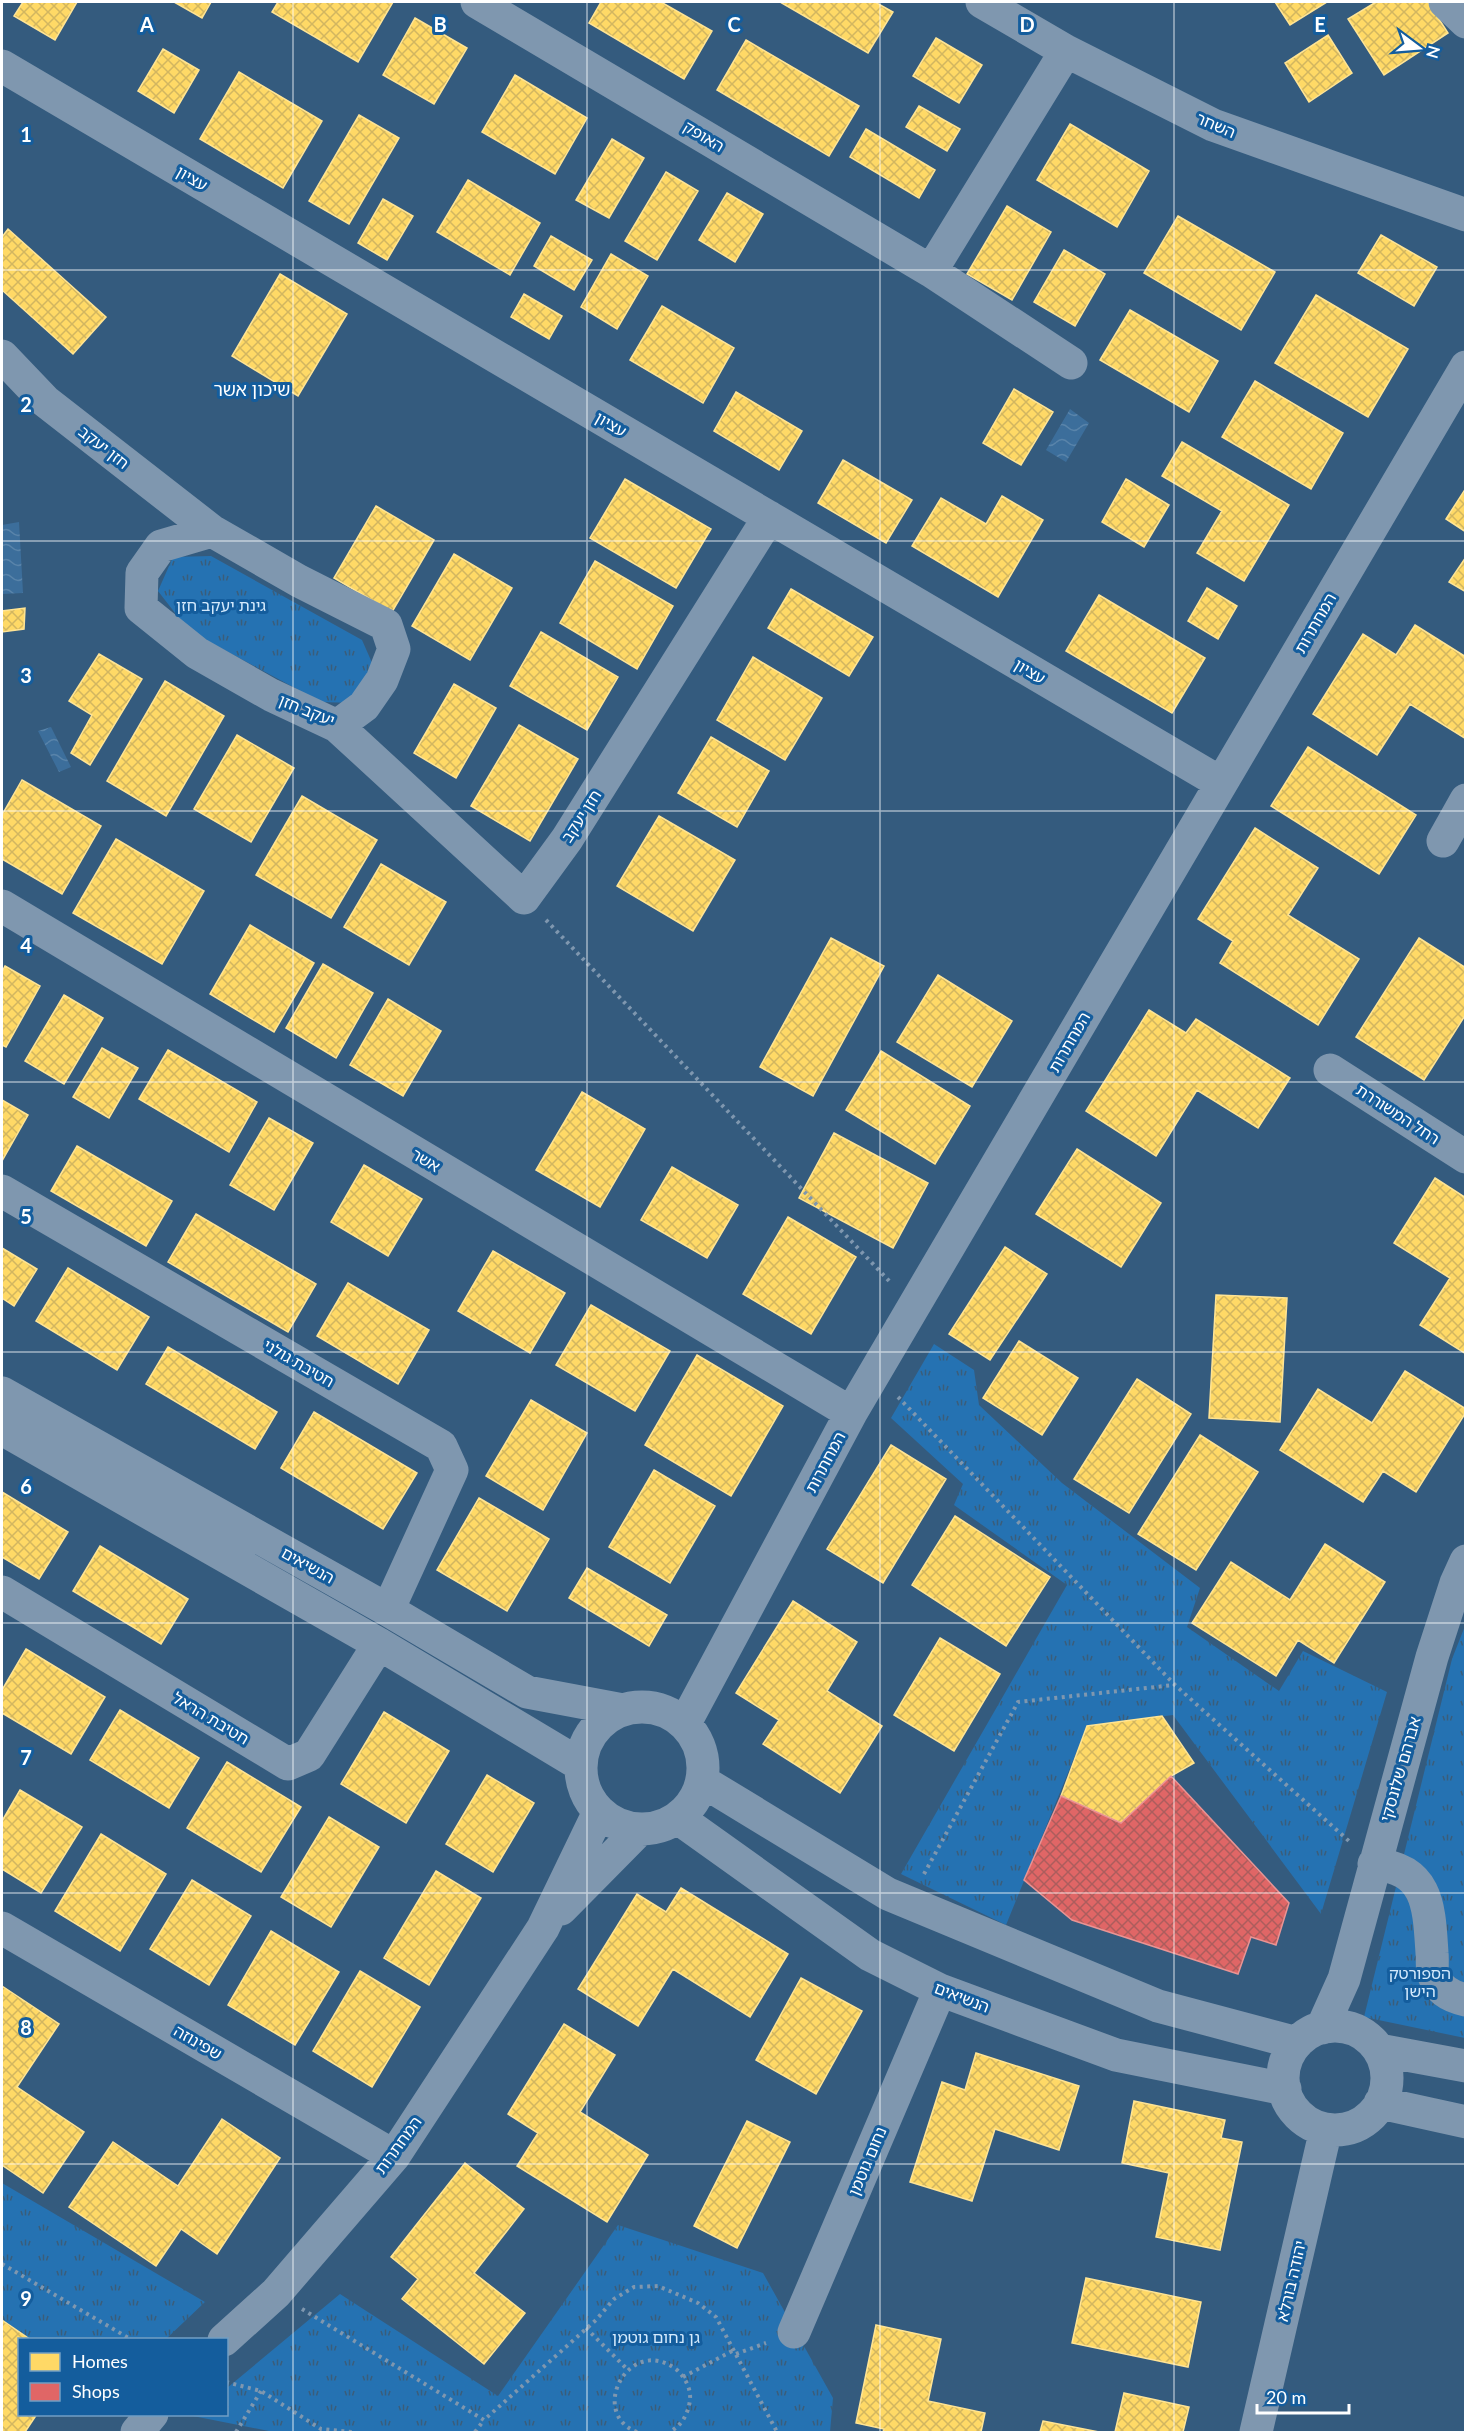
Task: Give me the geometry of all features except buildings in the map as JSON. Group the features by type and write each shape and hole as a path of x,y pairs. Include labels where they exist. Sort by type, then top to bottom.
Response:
{"street":[{"name":"האופק","path":"477,2 931,272 1071,363"},
{"name":"השחר","path":"982,2 1066,51 1213,125 1466,215"},
{"path":"1445,2 1466,22"},
{"path":"931,272 1066,51"},
{"name":"עציון","path":"2,66 1221,783"},
{"name":"חזן יעקב","path":"2,356 45,401 212,531"},
{"name":"המחתרות","path":"685,1723 851,1413 1466,367"},
{"name":"חזן יעקב","path":"524,898 567,839 768,517"},
{"name":"יעקב חזן","path":"212,531 299,581 386,625 394,649 382,680 364,706 337,726 271,695 197,653 141,608 142,573 161,546 212,531"},
{"path":"337,726 524,898"},
{"path":"1443,841 1466,800"},
{"name":"אשר","path":"2,906 851,1413"},
{"name":"רחל המשוררת","path":"1330,1070 1466,1157"},
{"name":"חטיבת גולני","path":"2,1191 441,1446 452,1470 388,1610"},
{"name":"הנשיאים","path":"2,1393 388,1610 527,1692 622,1710"},
{"name":"הנשיאים","path":"2,1429 379,1644 581,1765"},
{"name":"אברהם שלונסקי","path":"1322,2033 1342,2008 1344,1979 1374,1864 1432,1657 1456,1583 1466,1561"},
{"name":"חטיבת הראל","path":"2,1592 288,1764 309,1755 379,1644"},
{"path":"645,1706 666,1711 685,1723 697,1740 703,1760 702,1781 694,1802 678,1818 660,1827 640,1829 620,1826 598,1812 584,1790 581,1765 587,1741 601,1722 622,1710 645,1706"},
{"path":"702,1781 888,1894 1158,2006 1322,2033 1362,2033 1379,2050 1386,2065 1387,2080 1380,2103 1366,2120 1353,2127 1339,2130 1311,2124 1290,2104 1285,2089 1284,2072 1288,2057 1322,2033"},
{"name":"המחתרות","path":"226,2338 276,2293 394,2156 543,1928 598,1812"},
{"name":"הנשיאים","path":"678,1818 870,1955 940,1990 1116,2055 1285,2089"},
{"name":"המחתרות","path":"543,1928 640,1829"},
{"path":"1374,1864 1387,1865 1406,1872 1418,1882 1430,1916 1434,1976 1449,1996 1466,2000"},
{"name":"שפינוזה","path":"2,1928 394,2156"},
{"name":"נחום גוטמן","path":"794,2332 940,1990"},
{"path":"1379,2050 1466,2066"},
{"path":"1380,2103 1466,2122"},
{"name":"יהודה בורלא","path":"1256,2433 1326,2129"},
{"path":"136,2433 151,2416"}],"path":[{"path":"524,898 914,1307"},
{"path":"875,1373 1175,1685 1374,1864"},
{"path":"909,1902 1018,1702 1175,1685"},
{"path":"2,2264 129,2338"},
{"path":"475,2433 484,2420 586,2328 614,2299 634,2287 658,2286 698,2303 716,2317 777,2433"},
{"path":"276,2293 484,2420"},
{"path":"586,2328 628,2370"},
{"path":"683,2378 734,2350"},
{"path":"637,2433 622,2421 616,2410 615,2397 617,2385 628,2370 645,2361 658,2361 671,2365 683,2378 690,2397 688,2410 682,2422 669,2433"},
{"path":"228,2383 261,2391 321,2429 352,2433"},
{"path":"236,2433 261,2391"}],"green space":[{"name":"גינת יעקב חזן","path":"211,556 362,640 373,665 355,703 321,702 189,631 158,591 173,557"},
{"path":"934,1344 974,1370 979,1405 1062,1483 1200,1588 1187,1627 1279,1691 1303,1651 1387,1692 1321,1914 1173,1715 1087,1726 1006,1925 901,1874 1067,1585 954,1505 963,1484 891,1418"},
{"name":"הספורטק הישן","path":"1465,1626 1465,2038 1364,2017 1452,1659"},
{"path":"2,2183 205,2302 167,2338 29,2338 2,2320"},
{"name":"גן נחום גוטמן","path":"618,2225 763,2273 833,2398 830,2432 274,2432 193,2416 228,2416 228,2387 340,2294 498,2396"}],"water":[{"path":"1070,409 1089,423 1066,462 1046,450"},
{"path":"19,522 23,593 2,594 2,525"},
{"path":"51,727 71,767 59,772 38,731"}],"district":[{"name":"שיכון אשר","path":"252,390"}]}
